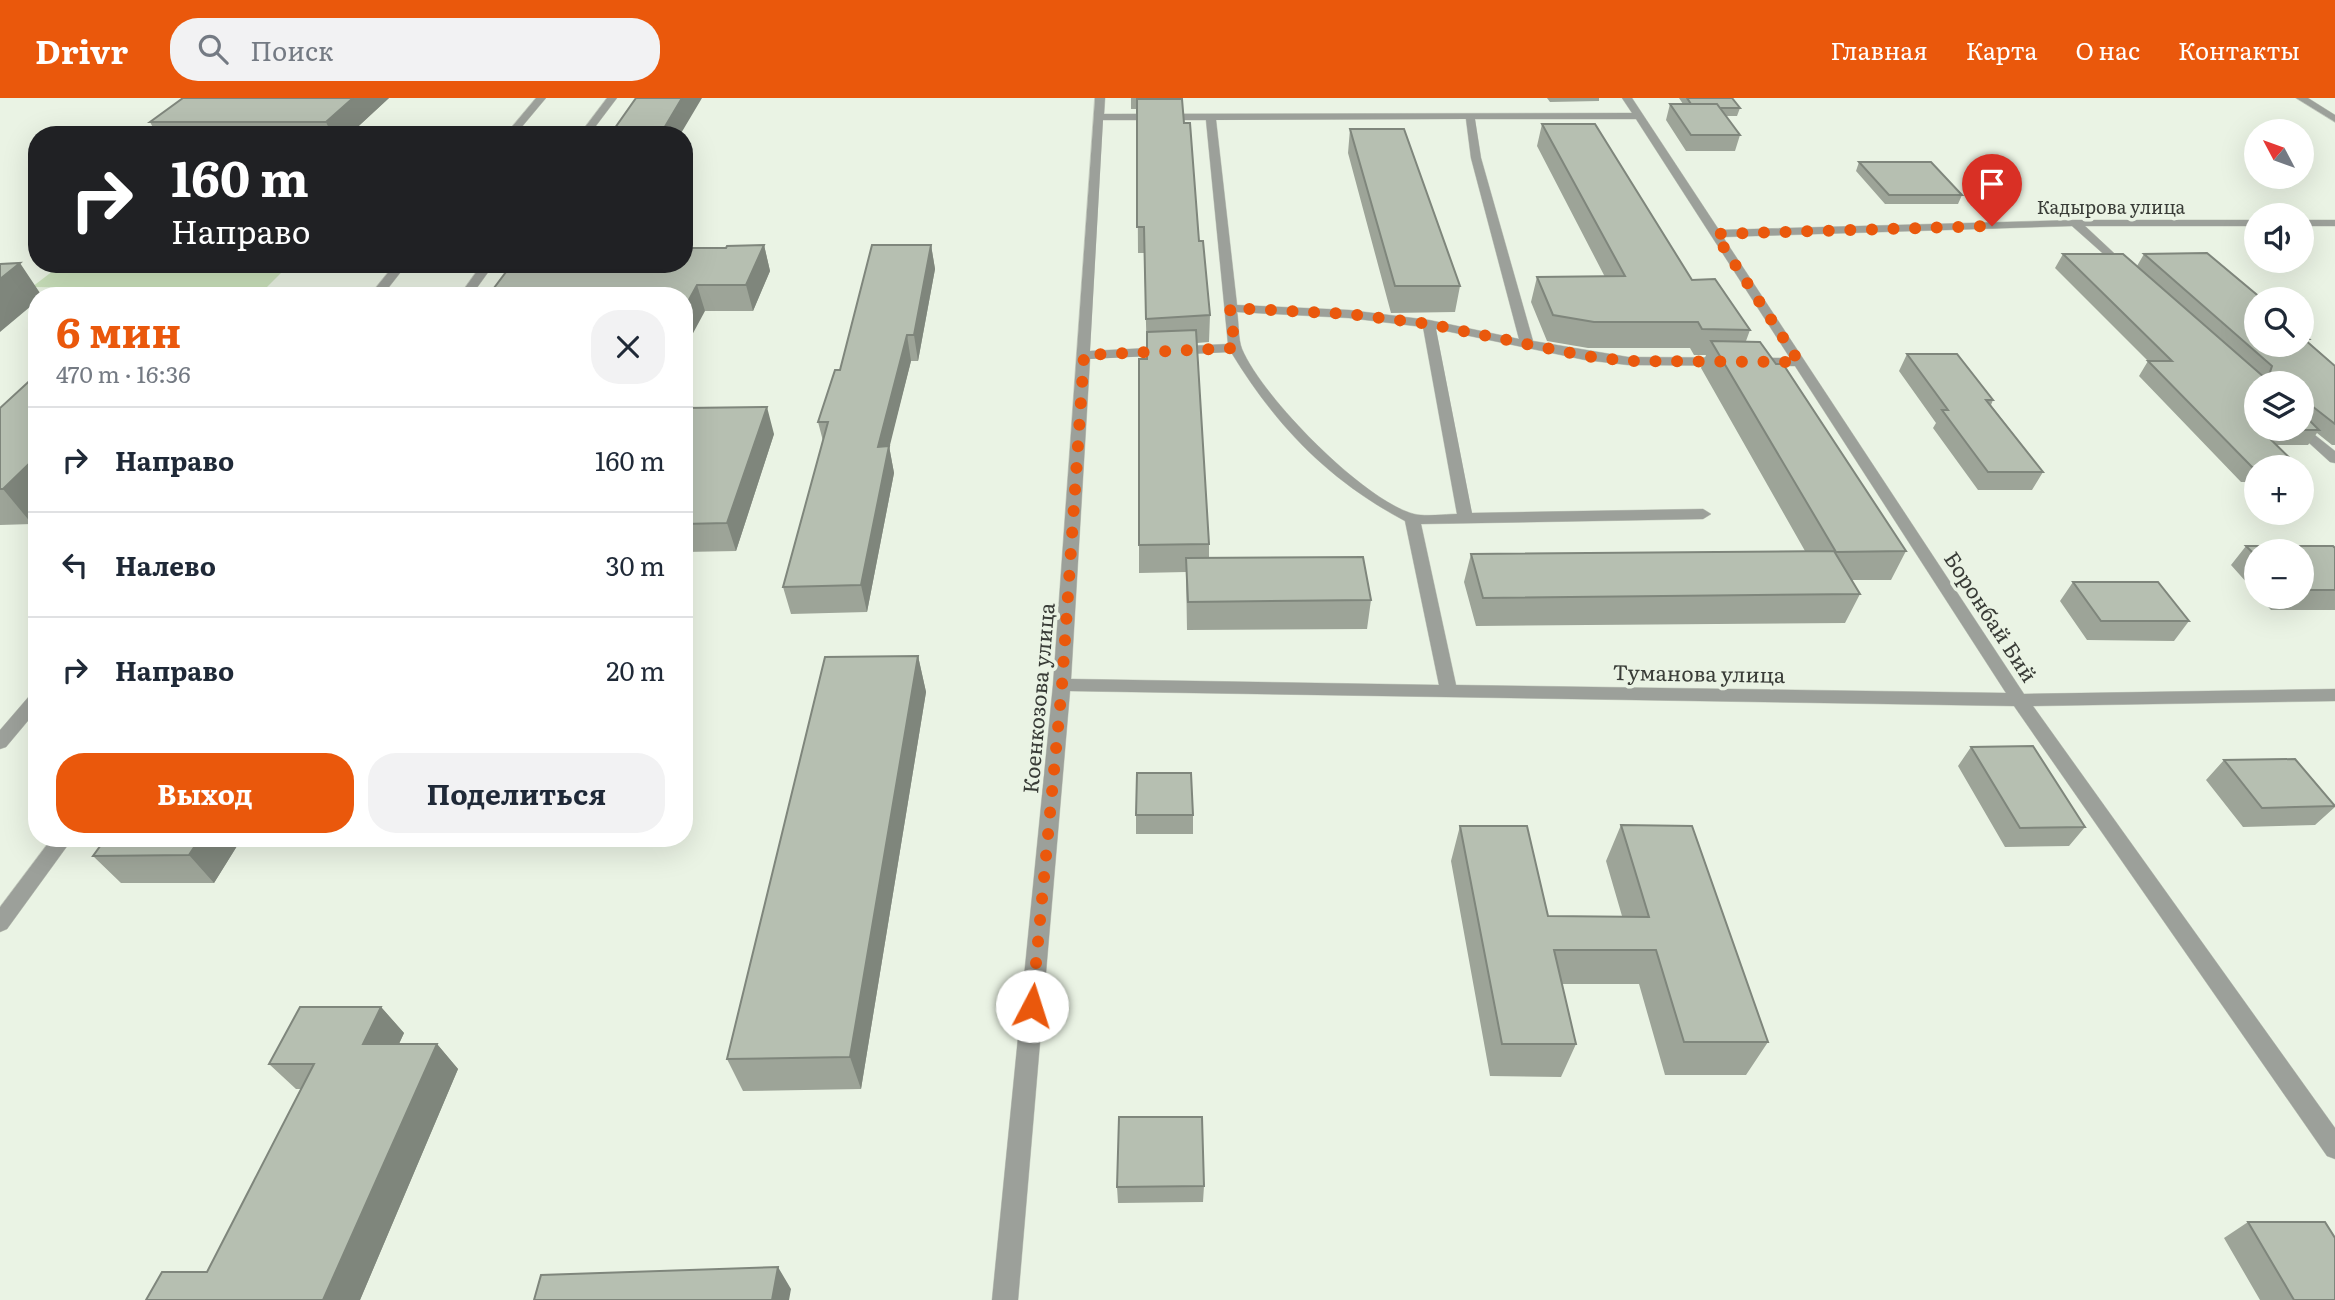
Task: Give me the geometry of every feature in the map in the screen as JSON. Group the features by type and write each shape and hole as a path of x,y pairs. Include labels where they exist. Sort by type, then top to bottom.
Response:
{"street":[{"path":"518,126 541,98"},
{"path":"591,126 612,98"},
{"name":"Коенкозова улица","path":"1005,1300 1062,685 1100,98"},
{"name":"Боронбай Бий","path":"1627,98 2019,700 2335,1148"},
{"path":"2301,98 2335,120"},
{"path":"1470,115 1483,183 1527,344"},
{"path":"1212,116 1235,348 1260,389 1311,449 1371,497 1412,519 1465,515 1703,514"},
{"path":"1099,117 1639,116"},
{"path":"2075,223 2135,278"},
{"name":"Кадырова улица","path":"1715,234 2075,223 2244,223"},
{"path":"2314,223 2335,223"},
{"path":"382,287 394,273"},
{"path":"1230,308 1349,314 1429,324 1585,356 1628,361 1799,362"},
{"path":"1429,324 1465,515"},
{"path":"1084,355 1235,348"},
{"path":"2314,440 2335,459"},
{"path":"1412,519 1449,691"},
{"name":"Туманова улица","path":"1062,685 2019,700 2335,695"},
{"path":"0,742 28,709"},
{"path":"0,923 56,847"}],"green space":[{"path":"50,273 281,273 267,287 32,287"}],"building":[{"path":"183,98 353,98 326,122 150,122"},
{"path":"636,98 682,98 665,126 616,126"},
{"path":"1687,98 1732,98 1740,108 1720,108 1717,104 1691,104"},
{"path":"1137,99 1182,99 1184,123 1190,123 1199,241 1203,241 1210,315 1146,319 1144,227 1137,227"},
{"path":"1670,104 1717,104 1740,135 1691,135"},
{"path":"1542,124 1595,124 1692,280 1715,279 1750,330 1702,329 1698,322 1594,322 1553,315 1537,277 1625,276"},
{"path":"1350,129 1404,129 1460,286 1395,286"},
{"path":"1859,162 1931,162 1962,195 1889,195"},
{"path":"764,245 746,285 697,285 693,292 693,287 495,287 505,273 693,273 693,248"},
{"path":"872,245 931,245 914,335 907,335 878,447 889,446 861,585 783,587 828,422 818,422 835,370 840,370"},
{"path":"2207,253 2248,287 2244,287 2244,342 2144,254"},
{"path":"2063,254 2123,254 2257,371 2244,371 2244,441 2272,441 2287,455 2244,455 2244,459 2148,361 2172,361"},
{"path":"20,263 0,279 0,264"},
{"path":"1196,330 1209,544 1139,545 1139,359 1147,359 1147,332"},
{"path":"1711,341 1760,342 1776,364 1783,364 1906,551 1836,552"},
{"path":"2314,348 2335,366 2335,424 2314,408 2314,371 2270,371 2272,366 2262,357 2314,357"},
{"path":"1907,354 1957,354 1993,400 1986,400 2043,472 1988,472 1942,410 1948,410"},
{"path":"28,382 28,465 3,489 0,489 0,408"},
{"path":"767,407 727,523 693,524 693,408"},
{"path":"2314,546 2335,548 2335,590 2314,590"},
{"path":"1834,551 1860,594 1483,598 1471,554"},
{"path":"1363,557 1371,600 1188,602 1186,558"},
{"path":"2073,582 2158,582 2189,621 2101,621"},
{"path":"918,656 850,1057 727,1059 825,657"},
{"path":"2033,746 2085,827 2020,828 1971,747"},
{"path":"2295,759 2335,806 2262,808 2224,760"},
{"path":"1137,773 1191,773 1193,815 1136,815"},
{"path":"1621,825 1692,826 1768,1042 1684,1042 1656,950 1554,950 1576,1044 1502,1044 1460,826 1527,826 1548,916 1649,917"},
{"path":"100,847 194,847 189,855 93,856"},
{"path":"300,1007 381,1007 363,1044 437,1044 323,1300 146,1300 162,1272 207,1272 314,1064 269,1064"},
{"path":"1119,1117 1202,1117 1204,1186 1117,1187"},
{"path":"2248,1222 2325,1222 2335,1238 2335,1300 2294,1300"},
{"path":"778,1267 772,1300 534,1300 541,1275"}],"route":[{"path":"1032,1006 1062,685 1084,355 1235,348 1230,308 1349,314 1429,324 1564,353 1628,361 1799,362 1715,234 1992,226"}]}
